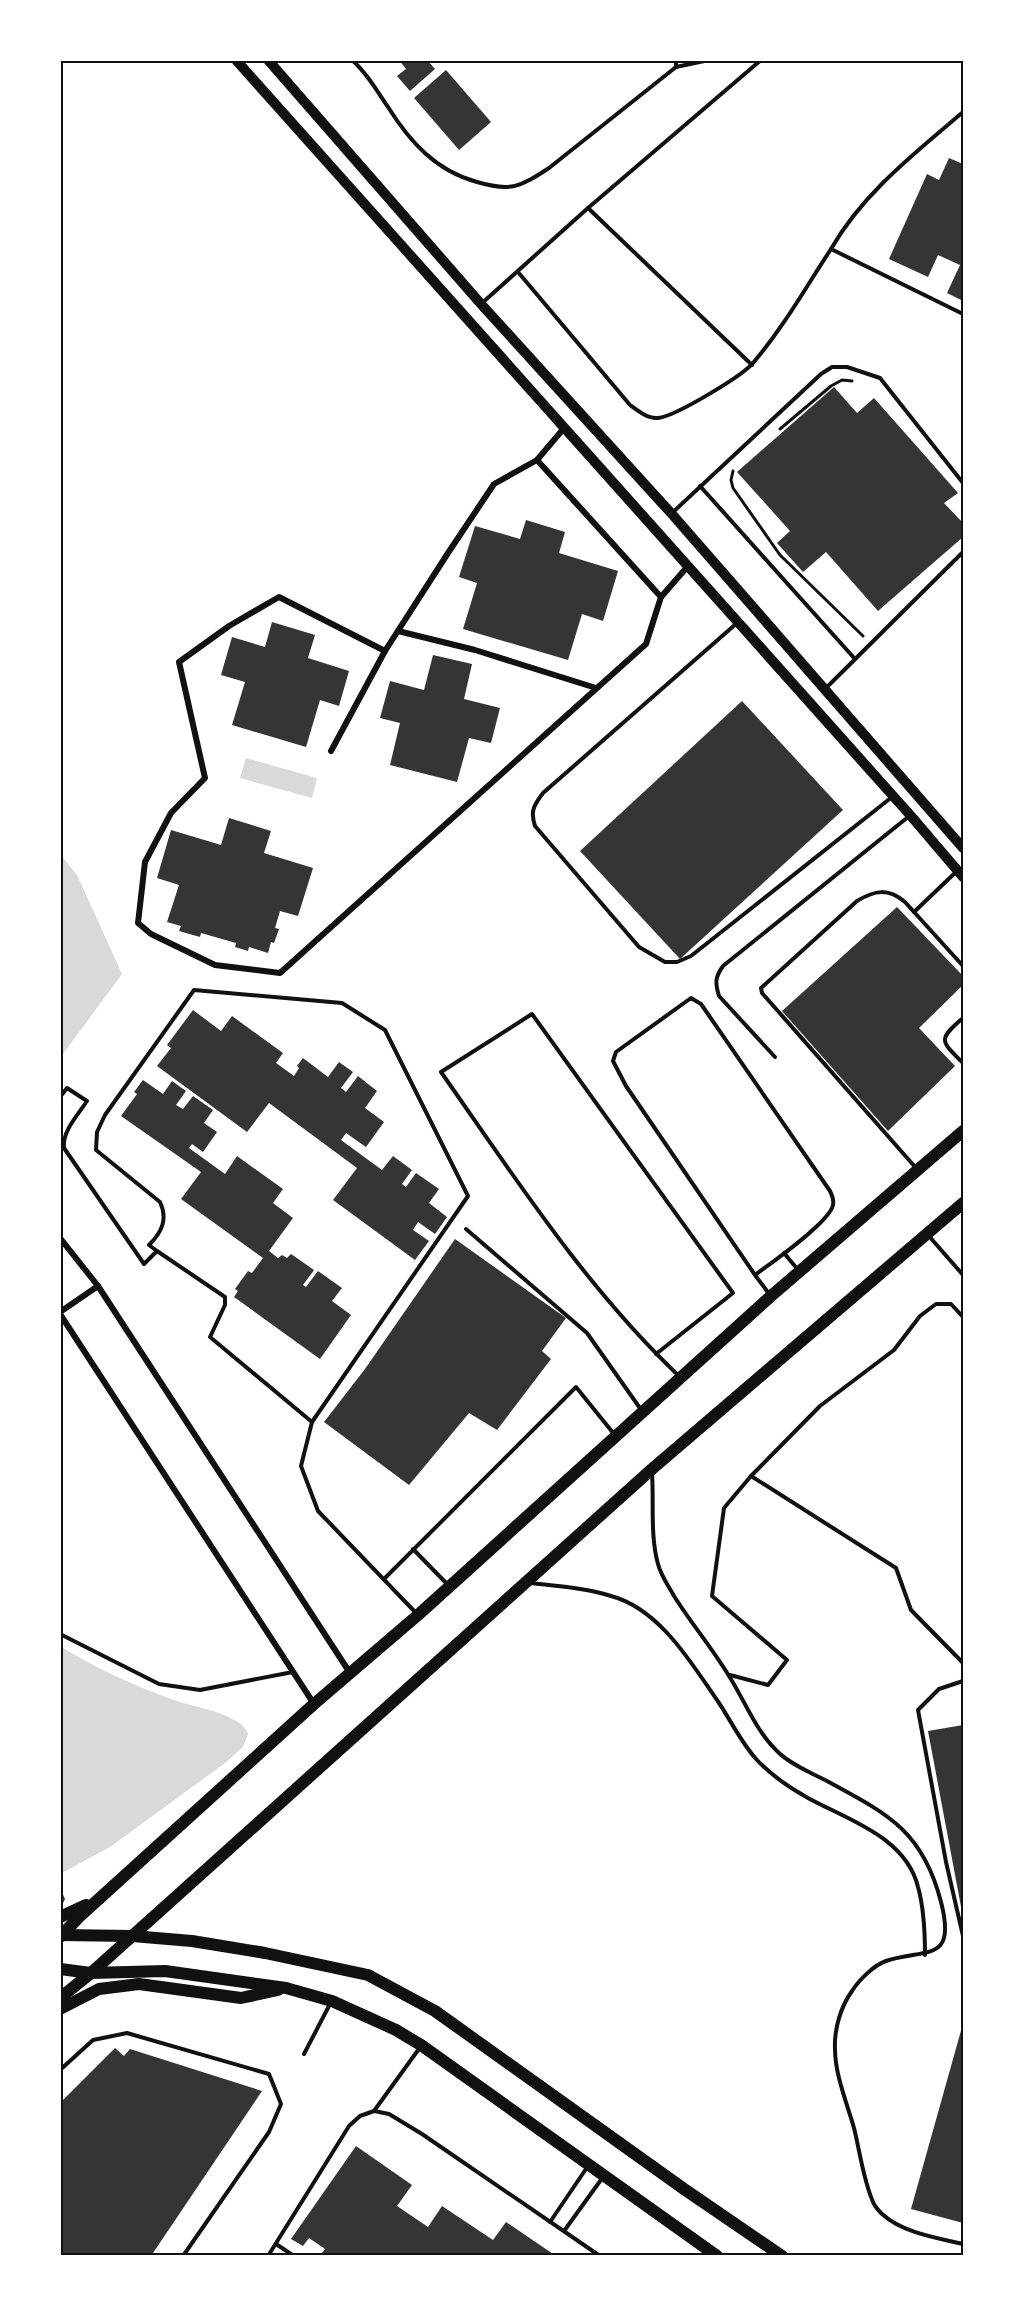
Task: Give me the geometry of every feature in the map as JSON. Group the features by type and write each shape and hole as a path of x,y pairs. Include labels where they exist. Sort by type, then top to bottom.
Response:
{"main road":[{"path":"60,1936 314,1704 418,1616 771,1296 963,1131"},
{"path":"60,1998 92,1974 652,1469 963,1203"},
{"path":"60,1917 98,1899"},
{"path":"60,1936 132,1936 198,1942 265,1953 368,1975 435,2011 782,2256"},
{"path":"60,1970 92,1974 165,1971 285,1988 332,2001 396,2030 422,2045 588,2166 717,2256"},
{"path":"60,2009 99,1989 139,1984 241,1998 285,1988"}],"street":[{"path":"236,60 911,816 960,874"},
{"path":"268,60 481,304 671,513 963,848"},
{"path":"331,751 385,651 494,484 537,460 565,427"},
{"path":"537,460 661,597"},
{"path":"385,651 279,597 229,626 178,662 205,778 171,813 145,862 138,923 152,934 214,965 280,973 646,644 661,597 688,566"},
{"path":"398,631 475,650 596,688"},
{"path":"60,1238 98,1286 350,1674"},
{"path":"98,1286 60,1313 314,1704"}],"lane":[{"path":"352,60 370,79 415,145 430,159 458,177 507,188 528,182 549,168 676,67 709,60"},
{"path":"676,60 676,67"},
{"path":"481,304 588,208 761,60"},
{"path":"518,272 630,405 642,414 658,418 696,403 752,365 795,304 846,223 890,175 963,112"},
{"path":"588,208 752,365"},
{"path":"831,249 963,314"},
{"path":"671,513 821,374 832,368 847,367 880,378 963,483"},
{"path":"700,486 855,659"},
{"path":"825,689 963,552"},
{"path":"738,623 543,793 535,803 531,814 535,826 639,947 665,962 677,962 692,956 892,797"},
{"path":"776,1057 719,996 715,983 717,975 723,966 911,816"},
{"path":"914,912 960,874"},
{"path":"918,1171 762,993 761,988 857,901 867,894 885,891 895,894 914,912 963,966"},
{"path":"958,960 963,955"},
{"path":"312,1422 210,1337 225,1305 225,1297 149,1245 163,1227 165,1213 160,1202 96,1150 97,1132 105,1116 194,990 342,1003 385,1030 468,1196 312,1422 301,1466 318,1511 418,1616"},
{"path":"755,1275 829,1214 833,1205 831,1191 701,1004 691,998 616,1052 613,1061 626,1086 755,1275 771,1296"},
{"path":"657,1354 733,1293 532,1014 441,1072 552,1227 603,1293 657,1354 682,1379"},
{"path":"963,1018 948,1031 944,1038 946,1046 963,1063"},
{"path":"60,1097 67,1088 87,1101 68,1130 62,1149 144,1264 157,1251"},
{"path":"466,1229 587,1333 643,1413"},
{"path":"927,1233 963,1275"},
{"path":"784,1253 799,1272"},
{"path":"729,1675 768,1684 787,1660 712,1596 724,1508 751,1476 820,1406 894,1350 920,1316 936,1304 951,1304 963,1317"},
{"path":"384,1578 576,1387 616,1437"},
{"path":"652,1469 656,1553 661,1575 729,1675 762,1733 779,1753 891,1818 916,1842 935,1879 946,1921 944,1939 936,1949 925,1954 884,1961 866,1974 851,1991 838,2019 834,2049 868,2188 875,2206 897,2224 963,2244"},
{"path":"751,1476 896,1568 911,1610 963,1663"},
{"path":"413,1549 450,1587"},
{"path":"527,1582 613,1596 637,1607 666,1631 756,1759 780,1780 807,1797 860,1824 891,1844 907,1862 918,1885 925,1930 925,1954"},
{"path":"60,1634 159,1684 200,1690 293,1672"},
{"path":"963,1682 939,1689 918,1710 946,1862 963,1936"},
{"path":"304,2054 332,2001"},
{"path":"60,2070 93,2040 127,2033 269,2074 281,2104 269,2132 183,2256"},
{"path":"374,2111 422,2045"},
{"path":"268,2256 349,2127 360,2116 374,2111 389,2114 422,2134 600,2256"},
{"path":"550,2222 588,2166"},
{"path":"564,2231 603,2176"},
{"path":"276,2244 294,2256"}],"path":[{"path":"772,435 831,386 842,380 861,383"},
{"path":"739,464 732,472 733,489 780,555 864,637"}],"shaded area":[{"path":"246,758 317,778 312,798 240,778"},
{"path":"60,854 77,875 122,974 60,1058"},
{"path":"60,1646 101,1669 145,1689 229,1717 242,1725 248,1734 243,1747 225,1763 110,1847 60,1874"}],"building":[{"path":"399,60 427,60 435,69 410,91 397,76 406,69"},
{"path":"446,70 491,122 459,150 414,98"},
{"path":"949,158 963,164 963,301 947,293 960,265 938,255 928,277 889,259 927,174 939,180"},
{"path":"834,387 857,413 874,398 958,493 944,503 963,523 963,537 878,611 826,552 803,572 777,543 790,531 737,472"},
{"path":"526,520 565,532 559,553 618,571 603,621 582,614 568,660 463,629 477,583 459,577 475,526 520,539"},
{"path":"272,622 315,635 308,658 349,671 339,706 320,700 306,747 232,725 245,682 221,675 232,637 265,647"},
{"path":"433,655 472,664 464,699 500,708 491,743 469,738 457,782 390,765 400,723 380,718 390,681 424,690"},
{"path":"742,701 843,810 680,959 580,851"},
{"path":"229,818 271,831 264,853 313,868 298,916 280,911 275,928 279,929 274,943 271,942 268,953 249,947 248,951 235,947 236,943 201,933 200,937 179,931 181,926 167,922 179,885 157,878 171,830 221,845"},
{"path":"897,907 963,976 963,985 919,1028 955,1066 888,1131 782,1011"},
{"path":"193,1010 221,1031 232,1016 283,1053 276,1063 294,1076 303,1058 328,1077 339,1062 353,1072 341,1088 346,1092 358,1076 377,1091 365,1108 384,1122 366,1147 346,1133 341,1140 382,1170 393,1156 412,1170 402,1184 406,1187 416,1173 439,1189 429,1203 447,1217 435,1234 418,1222 413,1230 429,1241 415,1260 333,1200 357,1168 269,1103 247,1132 157,1066 171,1048 167,1045"},
{"path":"143,1080 163,1094 172,1081 186,1091 176,1105 183,1109 193,1096 213,1110 204,1123 217,1132 203,1152 192,1144 189,1148 225,1174 237,1156 283,1189 273,1203 293,1218 269,1251 278,1258 282,1255 287,1258 291,1254 314,1270 303,1285 306,1287 318,1271 342,1288 332,1301 351,1315 320,1359 234,1297 238,1291 235,1289 248,1271 252,1273 263,1258 181,1199 201,1172 121,1116 137,1094 134,1092"},
{"path":"455,1239 566,1318 542,1351 551,1359 497,1430 469,1413 409,1485 324,1422 365,1369"},
{"path":"963,1725 963,1912 962,1912 928,1731"},
{"path":"60,1888 65,1899 60,1909"},
{"path":"963,2027 963,2223 911,2209"},
{"path":"115,2048 124,2056 130,2049 262,2091 151,2256 60,2256 60,2103"},
{"path":"356,2146 412,2185 397,2206 428,2227 442,2206 493,2240 506,2222 556,2256 326,2256 322,2253 325,2249 309,2238 303,2246 291,2239"}]}
